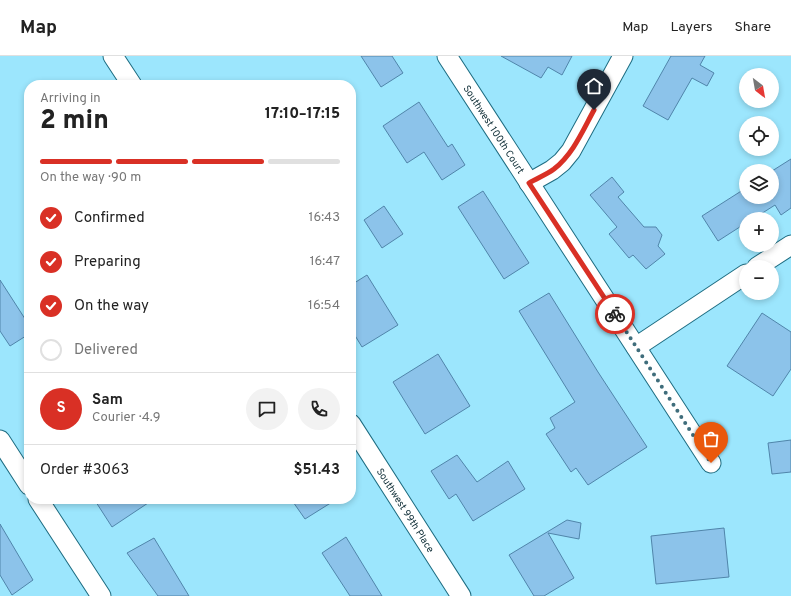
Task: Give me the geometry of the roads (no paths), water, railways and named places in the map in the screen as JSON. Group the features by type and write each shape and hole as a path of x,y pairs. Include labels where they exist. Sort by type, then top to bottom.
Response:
{"street":[{"path":"113,56 129,80"},
{"name":"Southwest 100th Court","path":"447,56 711,463"},
{"path":"529,183 552,170 572,151 623,56"},
{"path":"768,260 791,245"},
{"path":"636,347 739,279"},
{"name":"Southwest 99th Place","path":"356,432 461,596"},
{"path":"0,440 24,477"},
{"path":"41,504 101,596"}]}
